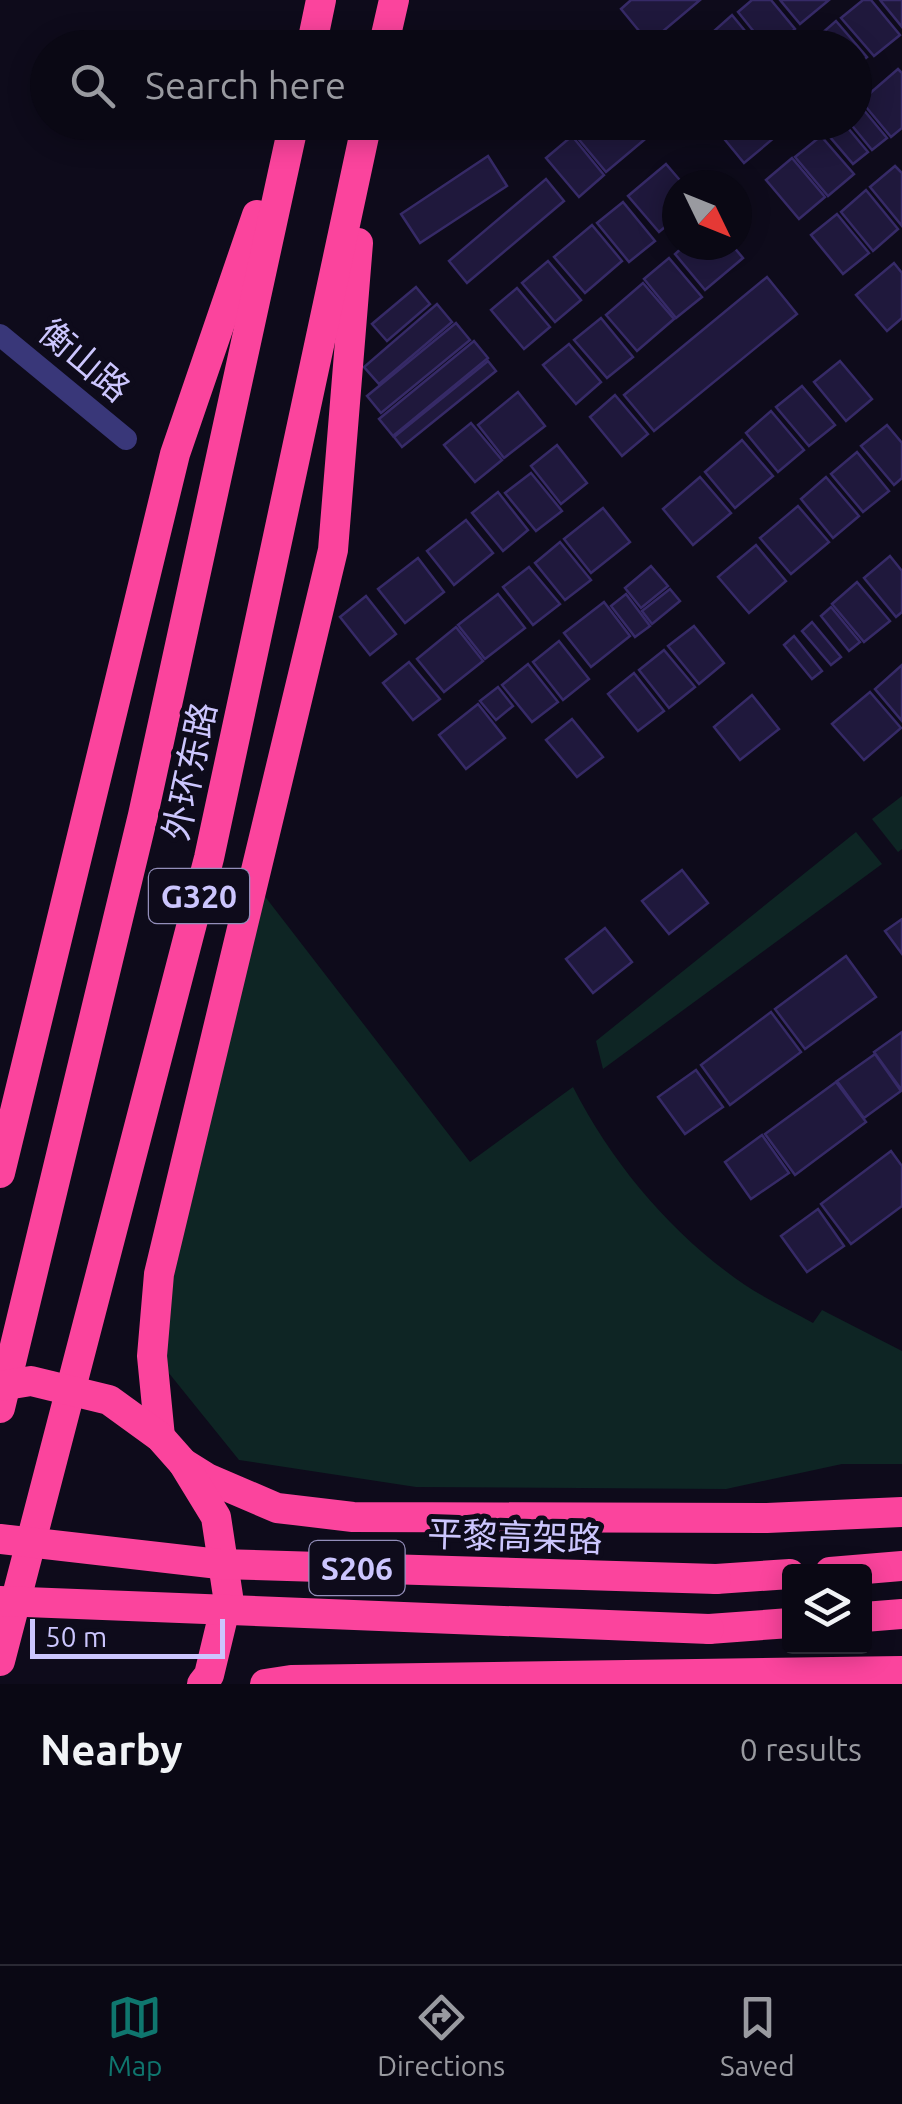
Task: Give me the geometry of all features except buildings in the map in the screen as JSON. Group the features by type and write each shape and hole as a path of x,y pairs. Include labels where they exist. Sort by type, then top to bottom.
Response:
{"highway":[{"path":"315,30 321,0"},
{"path":"388,30 394,0"},
{"path":"0,1173 176,454 286,140"},
{"name":"外环东路","path":"0,1408 144,815 288,140"},
{"name":"外环东路","path":"0,1661 209,858 363,140"},
{"path":"160,1437 152,1356 159,1274 333,550 366,140"},
{"path":"0,1386 30,1382 109,1400 160,1437 184,1463 216,1516 228,1596 209,1675 202,1684"},
{"path":"184,1463 207,1478 277,1508 353,1517 767,1518 902,1512"},
{"name":"平黎高架路","path":"0,1539 220,1564 716,1580 782,1575"},
{"path":"872,1568 902,1566"},
{"name":"S206","path":"0,1601 709,1629 782,1624"},
{"path":"872,1616 902,1614"},
{"path":"266,1684 290,1680 902,1671"}],"street":[{"name":"衡山路","path":"0,335 126,438"}],"green space":[{"path":"902,796 902,849 898,852 872,819"},
{"path":"856,832 882,864 603,1069 596,1041"},
{"path":"260,890 470,1162 573,1087 626,1171 669,1221 718,1265 753,1290 813,1323 822,1310 902,1351 902,1464 842,1464 726,1489 416,1487 239,1460 168,1372 156,1338"}]}
